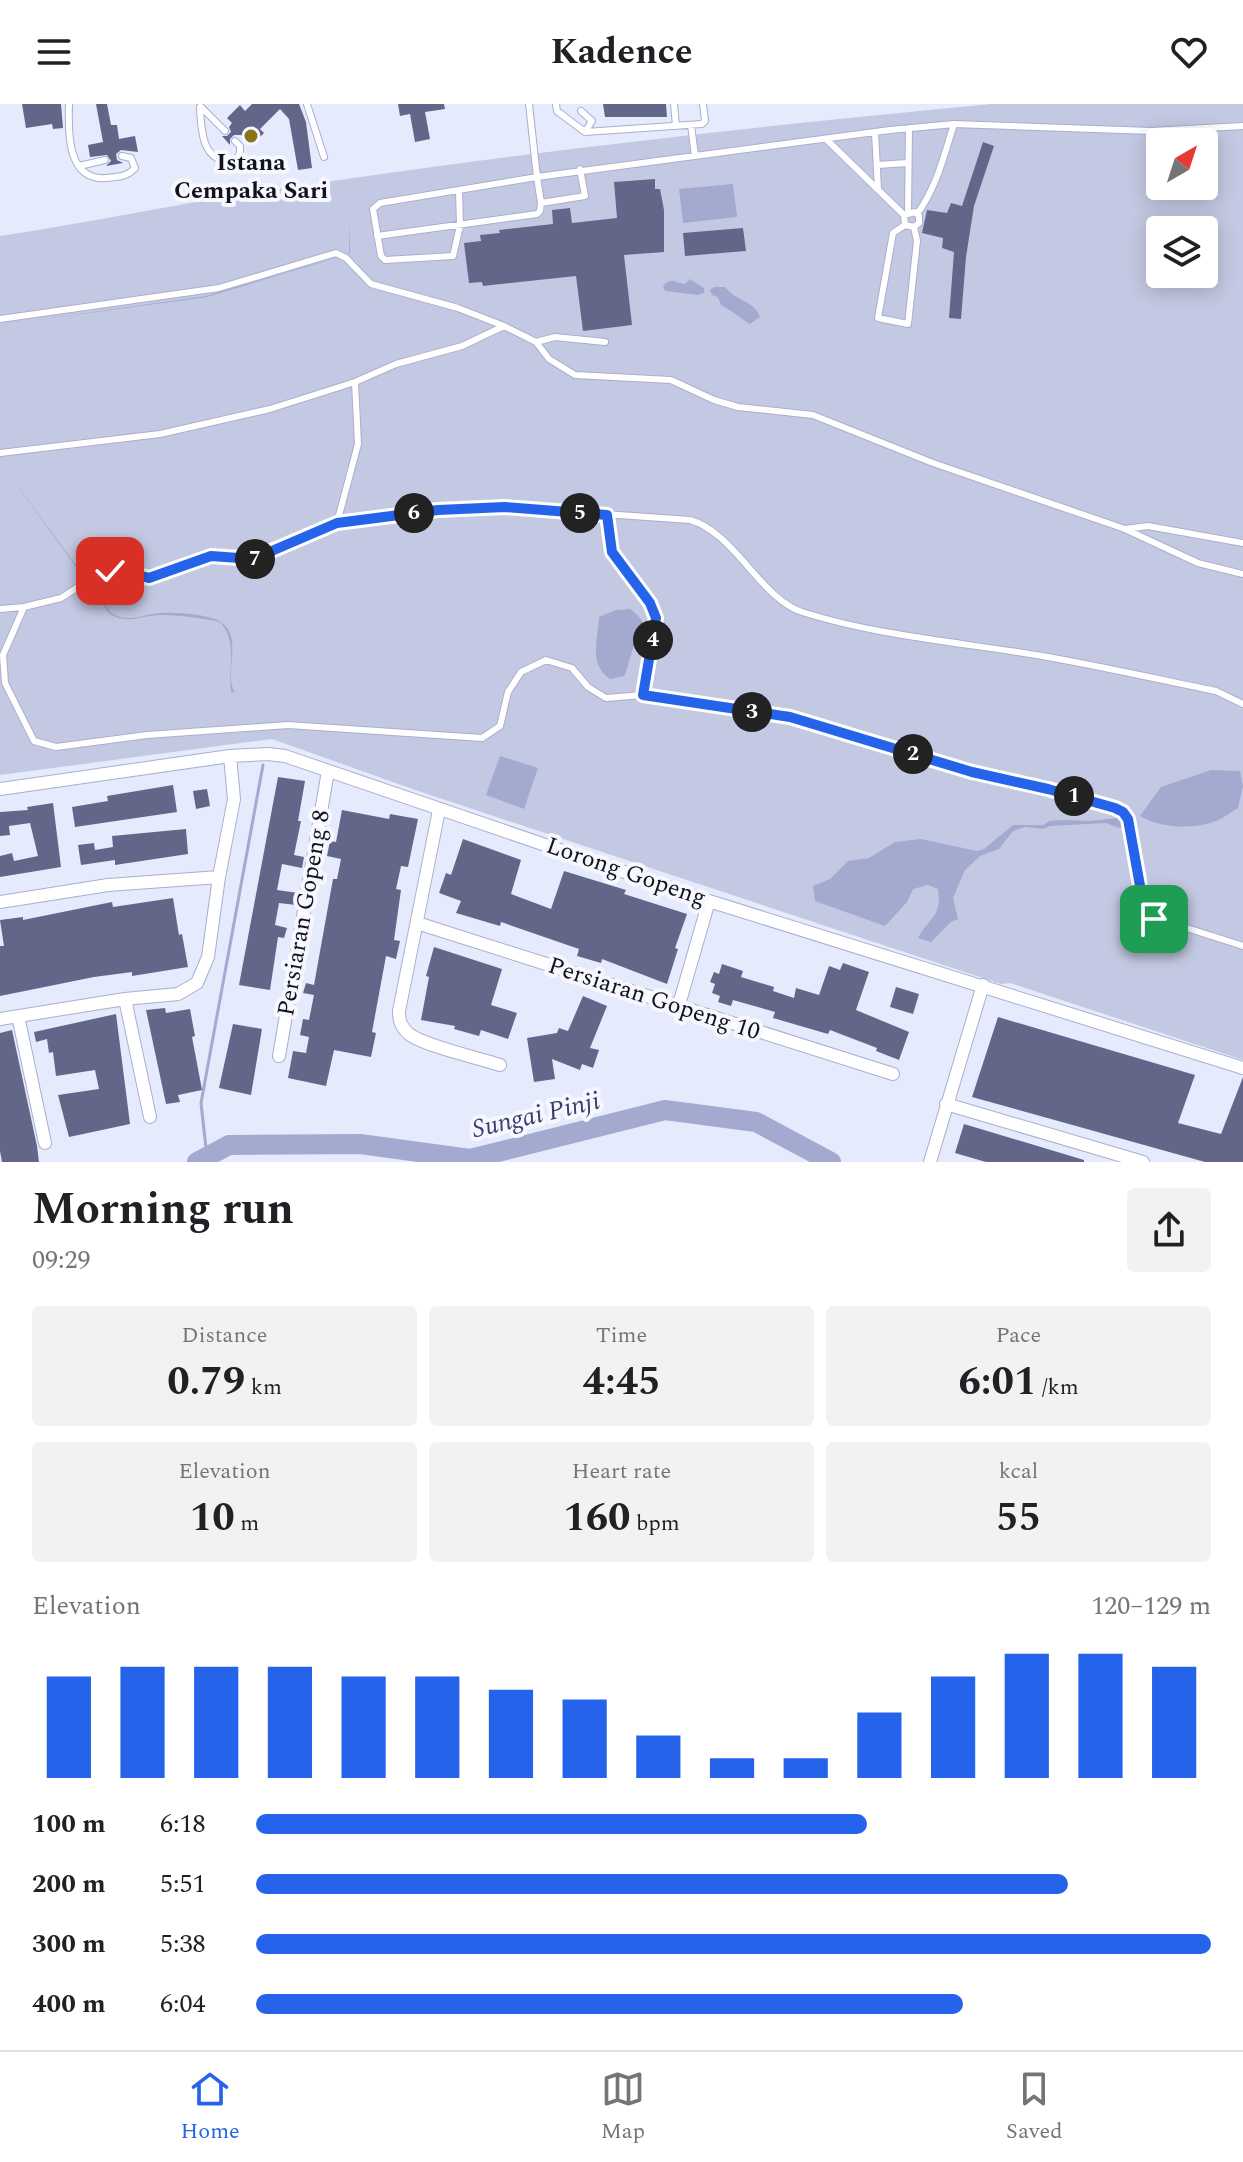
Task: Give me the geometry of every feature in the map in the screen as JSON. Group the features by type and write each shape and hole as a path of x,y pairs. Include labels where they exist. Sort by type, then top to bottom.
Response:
{"street":[{"name":"Lorong Gopeng","path":"0,789 230,756 285,756 709,901 1243,1068"},
{"path":"0,1019 125,999 178,994 197,983 208,957 234,799 230,756"},
{"name":"Persiaran Gopeng 8","path":"279,1056 328,771"},
{"path":"439,810 399,1011 403,1027 416,1038 500,1065"},
{"path":"0,902 108,885 219,877"},
{"path":"678,1008 709,901"},
{"name":"Persiaran Gopeng 10","path":"417,923 893,1074"},
{"path":"930,1162 983,985"},
{"path":"125,999 150,1117"},
{"path":"18,1016 45,1143"},
{"path":"946,1104 1143,1162"}],"lane":[{"path":"69,104 70,144 79,166 94,179 124,176 135,168 131,158 122,156"},
{"path":"307,104 324,157"},
{"path":"377,236 537,214 541,203 529,104"},
{"path":"556,104 557,111 585,132 704,123 703,104"},
{"path":"674,104 676,126"},
{"path":"200,105 225,131"},
{"path":"200,105 203,141 215,156 225,162 234,161 240,154 240,146 235,141"},
{"path":"581,111 592,121 585,132"},
{"path":"459,190 460,226 454,253 450,257 385,260 379,251 373,209 376,205 459,190 537,177 580,169 954,124 1151,131 1243,126"},
{"path":"914,227 919,223 917,214 935,184 954,124"},
{"path":"691,125 695,156"},
{"path":"905,225 909,128"},
{"path":"875,132 878,189"},
{"path":"827,140 906,213 917,214"},
{"path":"79,166 105,160"},
{"path":"877,165 908,163"},
{"path":"541,203 585,196 580,169"},
{"path":"905,225 914,227 917,241 908,324 878,318 893,233 905,225"},
{"path":"0,319 219,288 344,256 371,284 458,308 504,326 536,342 549,359 575,375 671,380 714,400 738,407 813,415 933,463 1125,529 1198,563 1243,574"},
{"path":"0,453 160,434 270,409 355,382 396,364 462,346 504,326"},
{"path":"536,342 555,337 605,342"},
{"path":"337,523 358,444 355,382"},
{"path":"0,609 61,598 92,578 110,571 120,570 149,578 211,556 253,559 337,523 438,510 505,507 690,520 701,523 788,605 799,611 921,640 1037,655 1216,691 1243,704"},
{"path":"607,515 612,552 650,603 656,618 643,695"},
{"path":"1125,529 1148,526 1243,543"},
{"path":"24,607 3,655 5,683 34,741 56,747 193,730 288,725 482,738 500,726 508,692 521,672 546,660 572,668 588,687 606,698 643,695 790,717 972,772 1115,808 1128,819 1144,908 1149,916 1243,946"}],"shaded area":[{"path":"992,104 1243,104 1243,1060 1010,983 1001,984 421,792 272,739 0,775 0,236 225,197 440,166 716,132"},
{"path":"733,184 737,217 683,223 679,189"},
{"path":"350,221 350,254 207,297 0,325 206,296 349,254"},
{"path":"690,279 704,288 704,293 665,291 663,286 671,281 685,284"},
{"path":"725,287 754,307 760,317 750,324 721,305 710,290"},
{"path":"0,462 111,613 127,618 178,613 221,622 231,637 232,646 231,676 235,693 231,692 230,683 231,647 220,622 168,615 123,619 110,614"},
{"path":"630,609 641,620 643,630 624,676 610,679 603,673 597,659 599,617 616,610"},
{"path":"500,756 538,768 524,809 486,795"},
{"path":"1211,770 1240,771 1243,786 1238,808 1225,817 1187,827 1157,823 1140,816 1161,787"},
{"path":"1127,818 1130,825 1119,828 1106,823 1043,829 1025,827 1013,831 999,849 980,856 965,870 953,898 958,919 931,942 918,938 938,906 938,889 928,885 913,889 907,902 885,926 815,901 813,886 830,879 848,861 869,858 895,842 921,839 977,851 984,849 1013,825"}],"building":[{"path":"22,104 61,104 63,128 53,129 52,124 26,128"},
{"path":"96,104 107,104 111,125 117,125 119,139 135,136 138,152 121,150 116,154 117,160 123,163 106,166 111,161 107,155 90,157 88,145 103,142"},
{"name":"Istana Cempaka Sari","path":"252,104 299,104 306,122 312,168 298,170 289,119 280,109 260,129 264,133 255,142 251,138 247,141 241,135 234,135 230,145 222,136 231,132 229,127 232,123 227,118 240,105 245,111"},
{"path":"398,104 444,104 445,109 425,112 430,139 415,142 410,114 400,116"},
{"path":"603,104 666,104 667,117 605,117"},
{"path":"983,142 994,146 974,206 961,319 949,318 954,252 942,248 943,238 922,233 927,210 947,213 951,203 962,206"},
{"path":"655,179 655,189 660,189 664,210 664,252 624,255 632,325 583,331 576,276 483,286 482,282 469,283 464,243 481,241 480,235 500,233 499,230 553,224 552,210 570,208 572,223 617,218 614,182"},
{"path":"743,228 746,251 685,256 683,233"},
{"path":"278,777 305,781 294,855 304,857 302,868 282,864 277,890 298,893 296,905 279,903 275,925 287,928 284,938 278,937 270,990 239,985"},
{"path":"173,785 177,812 75,827 72,807 108,801 107,796"},
{"path":"207,789 210,806 196,809 193,791"},
{"path":"53,803 61,867 0,877 0,856 12,853 14,861 38,856 30,823 9,826 10,835 0,836 0,812 28,810 27,807"},
{"path":"342,810 389,819 390,814 418,819 408,867 401,866 396,889 401,890 394,940 400,941 396,959 386,956 372,1032 376,1033 371,1057 334,1050 326,1086 288,1078 293,1051 306,1053 309,1037 300,1035 303,1019 309,1020 314,995 303,993 306,983 314,985 333,879 337,879 341,859 327,856 330,841 336,842"},
{"path":"186,829 188,854 115,865 115,860 81,865 78,845 94,843 95,850 113,847 112,836"},
{"path":"463,839 521,860 511,894 551,909 564,871 626,890 624,894 687,914 667,984 602,959 601,963 577,956 579,949 501,922 500,926 456,913 461,901 439,893 446,873 451,875"},
{"path":"173,898 188,967 132,976 132,972 94,977 0,996 0,946 4,946 0,920 23,917 23,920 112,902 113,907"},
{"path":"434,947 502,969 491,1005 517,1013 508,1039 481,1030 479,1036 454,1029 455,1026 421,1020 429,977 426,976"},
{"path":"843,963 869,972 856,1010 909,1032 899,1060 830,1030 828,1034 773,1018 775,1012 733,1000 731,1006 718,1002 720,996 712,993 715,984 710,982 714,972 719,974 722,964 743,971 741,977 774,987 773,991 794,998 796,988 819,995 829,966 840,970"},
{"path":"896,987 919,994 913,1014 890,1007"},
{"path":"583,996 607,1006 590,1048 599,1050 593,1068 582,1064 580,1070 552,1059 555,1079 534,1082 527,1038 557,1033 559,1028 568,1031"},
{"path":"165,1008 166,1013 190,1009 202,1090 178,1095 180,1102 166,1104 146,1010"},
{"path":"116,1014 130,1124 69,1137 58,1095 99,1089 95,1070 56,1076 53,1052 49,1053 47,1039 36,1042 34,1032"},
{"path":"998,1017 1195,1075 1178,1123 1221,1134 1243,1077 1243,1162 1205,1162 972,1097"},
{"path":"233,1024 262,1029 251,1095 219,1088"},
{"path":"12,1030 39,1162 2,1162 0,1033"},
{"path":"964,1124 1084,1162 986,1162 955,1153"}],"waterway":[{"path":"207,1157 201,1103 263,765"},
{"name":"Sungai Pinji","path":"197,1162 229,1145 360,1144 470,1159 665,1110 756,1122 831,1162"}],"place":[{"name":"Istana Cempaka Sari","path":"251,136"}],"route":[{"path":"110,571 120,570 149,578 211,556 253,559 337,523 438,510 505,507 607,515 612,552 650,603 656,618 643,695 790,717 972,772 1115,808 1128,819 1144,908 1154,919"}]}
